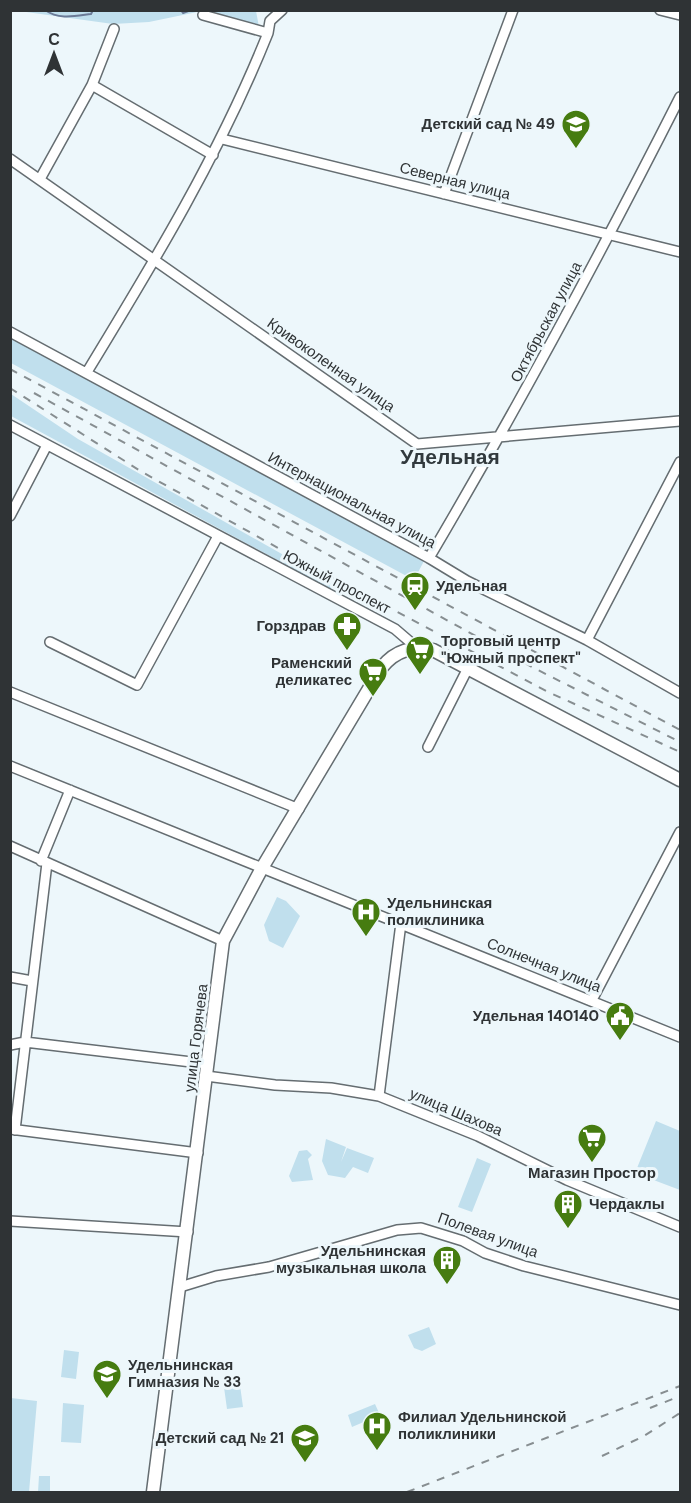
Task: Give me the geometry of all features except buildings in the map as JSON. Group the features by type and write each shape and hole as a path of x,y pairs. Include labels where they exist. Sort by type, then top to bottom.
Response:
{"main road":[{"name":"Южный проспект","path":"416,647 433,650 681,780"},
{"name":"улица Горячева","path":"153,1492 188,1232 223,941 262,868 382,667 396,654 416,647"}],"street":[{"path":"87,372 156,260 222,139 268,33 270,21 282,10"},
{"path":"444,194 513,10"},
{"path":"660,10 681,15"},
{"path":"203,15 268,33"},
{"path":"40,179 92,85 114,29"},
{"path":"92,85 213,155"},
{"name":"Октябрьская улица","path":"429,558 500,438 610,235 681,97"},
{"name":"Северная улица","path":"222,139 681,252"},
{"name":"Кривоколенная улица","path":"10,159 417,444 681,422"},
{"name":"Интернациональная улица","path":"10,332 429,558 467,581 586,640 681,693"},
{"name":"Южный проспект","path":"10,425 395,629 416,647"},
{"path":"10,516 47,444"},
{"path":"586,640 681,462"},
{"path":"50,642 137,685 218,536"},
{"path":"428,747 468,668"},
{"path":"10,692 299,809"},
{"name":"Солнечная улица","path":"10,766 681,1037"},
{"path":"70,790 44,862 25,1042 13,1130 198,1153"},
{"path":"592,1000 681,832"},
{"path":"10,846 223,941"},
{"path":"380,1096 401,923"},
{"path":"10,977 32,981"},
{"name":"улица Шахова","path":"10,1045 25,1042 207,1070 275,1085 331,1088 380,1096 478,1136 567,1180 681,1227"},
{"path":"10,1221 188,1232"},
{"name":"Полевая улица","path":"180,1287 216,1276 269,1268 397,1230 426,1228 524,1266 681,1305"}],"shaded area":[{"path":"19,11 202,11 149,22 113,24"},
{"path":"202,11 256,11 259,27"},
{"path":"10,336 424,561 414,580 11,363"},
{"path":"11,394 78,439 335,584 331,589 11,416"},
{"path":"277,897 286,901 300,916 283,948 269,941 264,925"},
{"path":"656,1121 680,1131 680,1190 635,1173"},
{"path":"326,1139 346,1147 341,1162 347,1148 374,1158 368,1173 353,1167 345,1178 328,1175 322,1161"},
{"path":"307,1150 312,1155 308,1159 313,1180 292,1182 289,1176 299,1151"},
{"path":"477,1158 491,1164 472,1212 458,1207"},
{"path":"429,1327 436,1344 422,1351 414,1348 408,1335"},
{"path":"64,1350 79,1352 76,1379 61,1377"},
{"path":"239,1378 243,1407 227,1409 223,1380"},
{"path":"11,1398 37,1401 29,1492 11,1492"},
{"path":"63,1403 84,1405 81,1443 61,1442"},
{"path":"375,1404 380,1415 352,1427 348,1415"},
{"path":"39,1476 50,1476 50,1492 38,1492"}],"waterway":[{"path":"45,10 56,15 67,16 91,14 93,10"},
{"path":"181,10 183,13 191,10"}],"railway":[{"path":"10,369 680,730"},
{"path":"10,388 142,472 296,558 546,691 680,752"},
{"path":"34,393 532,667 680,742"},
{"path":"407,1492 680,1386"},
{"path":"650,1408 680,1396"},
{"path":"602,1456 644,1436 680,1413"}],"place":[{"name":"Детский сад № 49","path":"576,150"},
{"name":"Удельная","path":"415,612"},
{"name":"Горздрав","path":"347,652"},
{"name":"Торговый центр \"Южный проспект\"","path":"420,676"},
{"name":"Раменский деликатес","path":"373,698"},
{"name":"Удельнинская поликлиника","path":"366,938"},
{"name":"Удельная 140140","path":"620,1042"},
{"name":"Магазин Простор","path":"592,1164"},
{"name":"Чердаклы","path":"568,1230"},
{"name":"Удельнинская музыкальная школа","path":"447,1286"},
{"name":"Удельнинская Гимназия № 33","path":"107,1400"},
{"name":"Филиал Удельнинской поликлиники","path":"377,1452"},
{"name":"Детский сад № 21","path":"305,1464"}],"district":[{"name":"Удельная","path":"450,457"}]}
